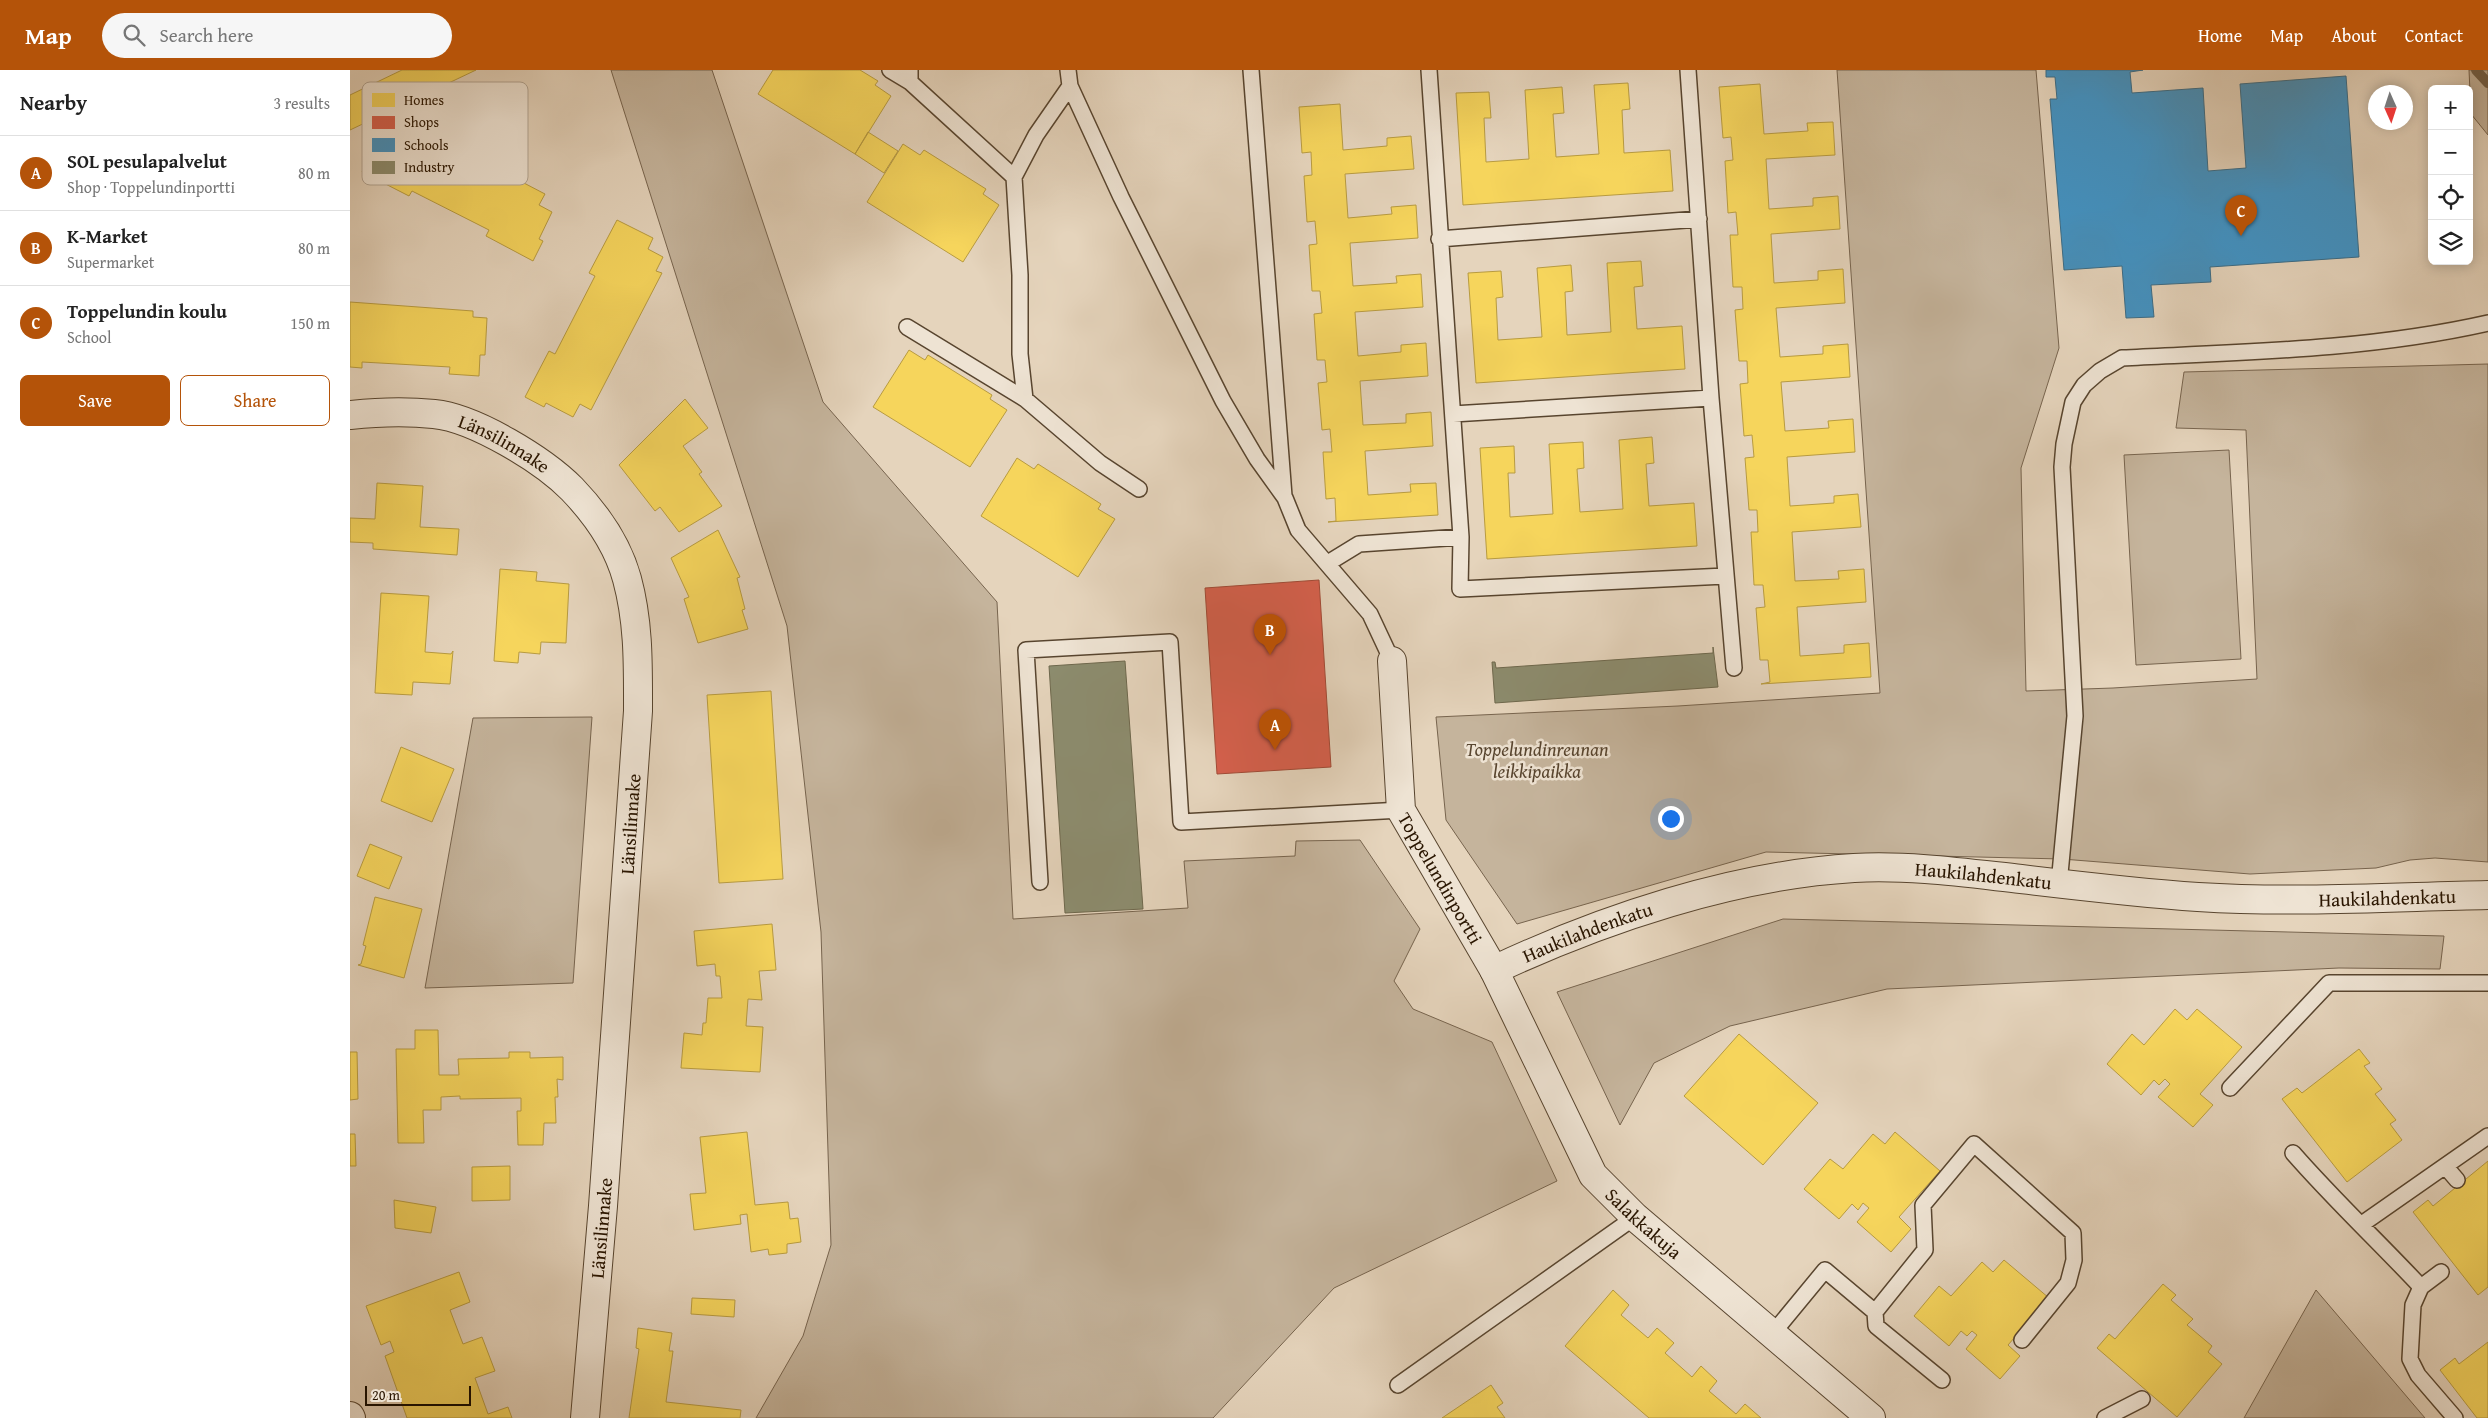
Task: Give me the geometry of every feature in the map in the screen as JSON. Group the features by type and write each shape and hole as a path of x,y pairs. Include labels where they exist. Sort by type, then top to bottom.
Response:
{"street":[{"name":"Länsilinnake","path":"350,415 367,413 435,414 481,427 516,447 572,489 612,539 627,578 638,636 638,711 603,1206 585,1418"},
{"name":"Toppelundinportti","path":"1392,661 1401,810 1494,970"},
{"name":"Haukilahdenkatu","path":"1494,970 1553,942 1680,900 1776,876 1855,868 1940,870 2059,884 2199,897 2298,900 2488,895"},
{"name":"Salakkakuja","path":"1494,970 1593,1176 1635,1217 1869,1417"}],"lane":[{"path":"890,70 910,76 1014,177"},
{"path":"1068,70 1070,86 1121,197 1223,401 1257,459 1284,498 1298,530 1370,614 1392,661"},
{"path":"1251,70 1284,498"},
{"path":"1429,70 1439,239 1461,537 1460,589 1725,576"},
{"path":"1688,70 1711,398 1734,668"},
{"path":"1025,399 1020,354 1020,275 1014,177 1036,136 1070,86"},
{"path":"1439,239 1699,219"},
{"path":"2059,884 2075,716 2062,468 2067,423 2073,402 2084,385 2100,371 2122,358 2276,350 2433,336 2488,324"},
{"path":"907,327 1025,399 1100,463 1139,489"},
{"path":"1453,414 1711,398"},
{"path":"1328,563 1359,544 1461,537"},
{"path":"1040,882 1026,650 1170,642 1181,822 1401,810"},
{"path":"2230,1088 2329,983 2488,983"},
{"path":"2362,1224 2488,1136"},
{"path":"1874,1312 1925,1250 1923,1205 1974,1144 2073,1233 2074,1260 2068,1283 2022,1340"},
{"path":"2294,1153 2332,1198 2362,1224 2421,1287"},
{"path":"2446,1166 2457,1180"},
{"path":"1398,1385 1635,1217"},
{"path":"1773,1333 1825,1270 1874,1312 1876,1326 1942,1380"},
{"path":"2441,1272 2421,1287 2413,1305 2410,1359 2418,1375 2455,1418"},
{"path":"2105,1418 2142,1399"}],"green space":[{"path":"611,70 712,70 823,402 997,602 1013,919 1188,908 1184,861 1295,856 1296,841 1360,840 1420,929 1394,981 1413,1009 1492,1042 1557,1181 1334,1288 1213,1418 756,1418 803,1336 831,1245 821,932 787,626"},
{"name":"Toppelundinreunan leikkipaikka","path":"1837,70 2036,70 2059,348 2021,468 2026,691 2113,688 2257,679 2246,430 2176,428 2184,372 2488,364 2488,862 2435,858 2410,860 2376,868 2250,874 2062,859 1766,852 1517,924 1446,820 1436,717 1678,706 1880,693"},
{"path":"2469,70 2488,70 2488,135 2473,116 2473,85 2470,85"},
{"path":"2229,450 2241,659 2136,665 2124,455"},
{"path":"592,717 573,983 425,988 473,718"},
{"path":"1783,919 2444,936 2440,969 2339,968 1887,989 1730,1026 1654,1063 1620,1125 1557,992"},
{"path":"2316,1290 2425,1418 2244,1418"}],"building: Homes":[{"path":"402,70 476,70 451,82 377,82"},
{"path":"773,70 860,70 878,81 875,85 891,96 855,154 758,94"},
{"path":"1628,83 1630,109 1622,110 1624,153 1670,150 1673,191 1463,205 1456,93 1489,92 1491,118 1484,118 1486,162 1529,159 1525,90 1562,87 1564,113 1553,114 1556,157 1599,154 1594,85"},
{"path":"1760,84 1764,134 1808,131 1807,123 1833,122 1835,155 1766,159 1769,209 1813,206 1813,198 1838,196 1840,229 1771,234 1774,283 1818,280 1818,271 1843,269 1845,303 1776,308 1780,357 1823,354 1823,346 1848,344 1850,377 1781,382 1785,431 1829,428 1828,421 1853,419 1855,452 1787,457 1790,506 1834,503 1834,496 1858,494 1861,527 1792,532 1795,581 1839,579 1838,571 1864,569 1866,602 1797,607 1800,656 1844,653 1844,645 1869,643 1871,677 1761,684 1770,682 1768,660 1760,660 1756,608 1765,607 1763,585 1754,585 1751,532 1758,532 1757,510 1749,510 1745,458 1754,457 1752,435 1744,436 1740,384 1748,383 1747,361 1739,361 1735,310 1743,309 1742,287 1733,287 1730,235 1738,235 1736,212 1728,213 1725,161 1733,160 1731,137 1723,138 1719,87"},
{"path":"362,89 362,124 350,130 350,95"},
{"path":"1340,104 1343,150 1387,146 1387,138 1411,136 1414,169 1345,174 1348,218 1392,214 1391,207 1416,205 1418,238 1350,243 1353,286 1397,283 1396,276 1421,274 1423,307 1355,312 1358,356 1401,352 1401,345 1426,343 1428,376 1360,381 1363,425 1406,423 1406,414 1431,412 1433,446 1365,451 1368,495 1411,492 1410,484 1436,483 1438,515 1328,522 1336,521 1335,498 1326,499 1323,452 1332,452 1330,429 1322,430 1318,383 1327,382 1325,360 1317,360 1314,314 1322,313 1320,291 1312,291 1309,245 1317,244 1315,221 1307,222 1304,176 1312,175 1311,152 1302,153 1299,107"},
{"path":"868,132 898,151 884,173 855,154"},
{"path":"903,144 920,155 924,150 986,189 983,194 999,205 963,262 867,202"},
{"path":"387,185 528,185 545,194 539,205 552,212 539,239 543,241 533,261 486,236 489,230 412,191 409,196"},
{"path":"617,220 653,238 648,249 663,257 656,271 662,273 591,410 580,404 573,417 546,403 544,407 525,397 549,351 555,354 595,276 589,273"},
{"path":"1641,261 1643,286 1634,287 1637,329 1682,326 1685,369 1476,383 1468,273 1501,271 1503,297 1496,298 1498,340 1542,337 1537,268 1571,265 1573,291 1565,292 1567,335 1611,332 1607,263"},
{"path":"350,302 473,311 473,317 487,318 485,355 480,355 479,376 449,374 450,367 362,362 362,368 350,367"},
{"path":"909,350 925,360 928,355 992,395 990,399 1007,410 970,467 873,407"},
{"path":"685,399 708,428 683,446 702,472 699,474 722,506 679,532 660,507 655,511 619,465"},
{"path":"1652,437 1654,463 1646,464 1649,506 1694,503 1697,546 1487,559 1480,448 1514,446 1515,473 1508,473 1510,517 1553,514 1549,444 1583,442 1584,468 1577,469 1580,512 1623,509 1619,440"},
{"path":"1017,458 1034,469 1038,464 1101,504 1098,509 1115,519 1078,577 981,516"},
{"path":"377,483 423,486 420,527 459,529 457,555 373,549 373,543 350,542 350,518 375,519"},
{"path":"718,530 740,577 737,578 745,609 742,610 748,629 698,643 684,599 689,597 671,558"},
{"path":"500,569 537,572 536,581 569,584 566,643 541,642 540,654 519,652 518,663 494,661"},
{"path":"381,593 429,596 425,652 451,654 453,651 450,684 413,682 412,695 375,693"},
{"path":"771,691 783,879 719,883 707,695"},
{"path":"401,747 454,769 432,822 381,801"},
{"path":"370,844 402,857 389,889 357,876"},
{"path":"375,897 422,909 404,978 358,965 361,964 366,946 363,945"},
{"path":"772,924 776,970 759,971 762,1000 748,999 746,1026 763,1027 760,1072 681,1068 684,1033 702,1035 703,1023 706,1023 708,998 722,998 720,976 716,976 715,964 697,966 694,931"},
{"path":"2175,1009 2187,1020 2197,1009 2242,1047 2200,1094 2213,1105 2193,1127 2158,1097 2170,1084 2165,1079 2159,1085 2154,1080 2141,1095 2107,1064 2132,1034 2144,1045"},
{"path":"415,1030 438,1030 439,1075 459,1075 458,1059 509,1058 509,1052 530,1052 530,1058 563,1057 563,1080 557,1079 558,1097 555,1097 556,1123 544,1123 543,1145 518,1145 517,1111 521,1111 521,1098 460,1099 460,1096 441,1097 441,1110 423,1110 424,1143 398,1143 396,1049 415,1049"},
{"path":"1739,1034 1818,1103 1763,1165 1684,1096"},
{"path":"2359,1049 2370,1063 2364,1066 2382,1089 2375,1094 2396,1120 2390,1124 2402,1140 2347,1182 2282,1099 2297,1088 2302,1093"},
{"path":"350,1052 357,1052 358,1099 350,1100"},
{"path":"747,1132 755,1205 788,1202 790,1219 798,1218 801,1242 787,1244 787,1253 769,1255 768,1249 751,1252 747,1214 740,1215 741,1224 694,1230 690,1194 706,1193 700,1137"},
{"path":"1895,1132 1940,1171 1899,1217 1911,1229 1891,1252 1857,1222 1869,1208 1863,1203 1858,1210 1852,1204 1839,1219 1804,1189 1830,1159 1843,1169 1873,1134 1885,1144"},
{"path":"350,1134 355,1134 356,1166 350,1166"},
{"path":"2488,1161 2488,1287 2478,1295 2413,1212 2428,1200 2433,1206"},
{"path":"510,1166 510,1200 472,1201 472,1167"},
{"path":"394,1200 436,1207 431,1233 395,1228"},
{"path":"2004,1260 2049,1298 2008,1345 2020,1356 2000,1379 1966,1349 1977,1335 1972,1331 1967,1336 1961,1331 1949,1346 1914,1316 1939,1286 1951,1296 1982,1262 1993,1272"},
{"path":"459,1272 470,1302 450,1310 463,1344 482,1337 495,1371 475,1378 488,1414 508,1407 512,1418 407,1418 385,1356 394,1352 390,1341 381,1345 366,1306"},
{"path":"2163,1284 2176,1295 2171,1300 2193,1319 2187,1325 2212,1346 2208,1352 2222,1364 2177,1417 2097,1348 2109,1334 2115,1339"},
{"path":"1613,1290 1629,1305 1621,1315 1648,1338 1657,1328 1674,1343 1665,1353 1692,1377 1701,1366 1717,1381 1709,1391 1736,1414 1745,1404 1761,1418 1649,1418 1565,1346"},
{"path":"692,1298 735,1300 734,1317 691,1314"},
{"path":"638,1328 672,1333 669,1351 673,1351 666,1402 741,1410 740,1418 629,1418 639,1349 636,1348"},
{"path":"2488,1342 2488,1418 2477,1418 2440,1370 2455,1358 2459,1364"},
{"path":"1491,1385 1503,1403 1497,1407 1505,1418 1442,1418"}],"building: Shops":[{"path":"1319,580 1331,767 1217,774 1205,588"}],"building: Schools":[{"path":"2046,70 2143,70 2130,72 2132,93 2203,88 2208,171 2246,168 2240,84 2346,76 2359,257 2210,267 2211,282 2151,285 2154,317 2126,318 2122,266 2064,270 2050,99 2057,99 2055,77 2046,77"}],"building: Industry":[{"path":"1713,647 1718,687 1495,703 1492,662 1495,662 1496,668 1713,653"},
{"path":"1125,661 1143,909 1065,913 1049,666"}],"waterway":[{"path":"2476,70 2488,83"}],"place":[{"name":"Toppelundin koulu","path":"2241,236"},
{"name":"K-Market","path":"1270,655"},
{"name":"SOL pesulapalvelut","path":"1275,750"}]}
